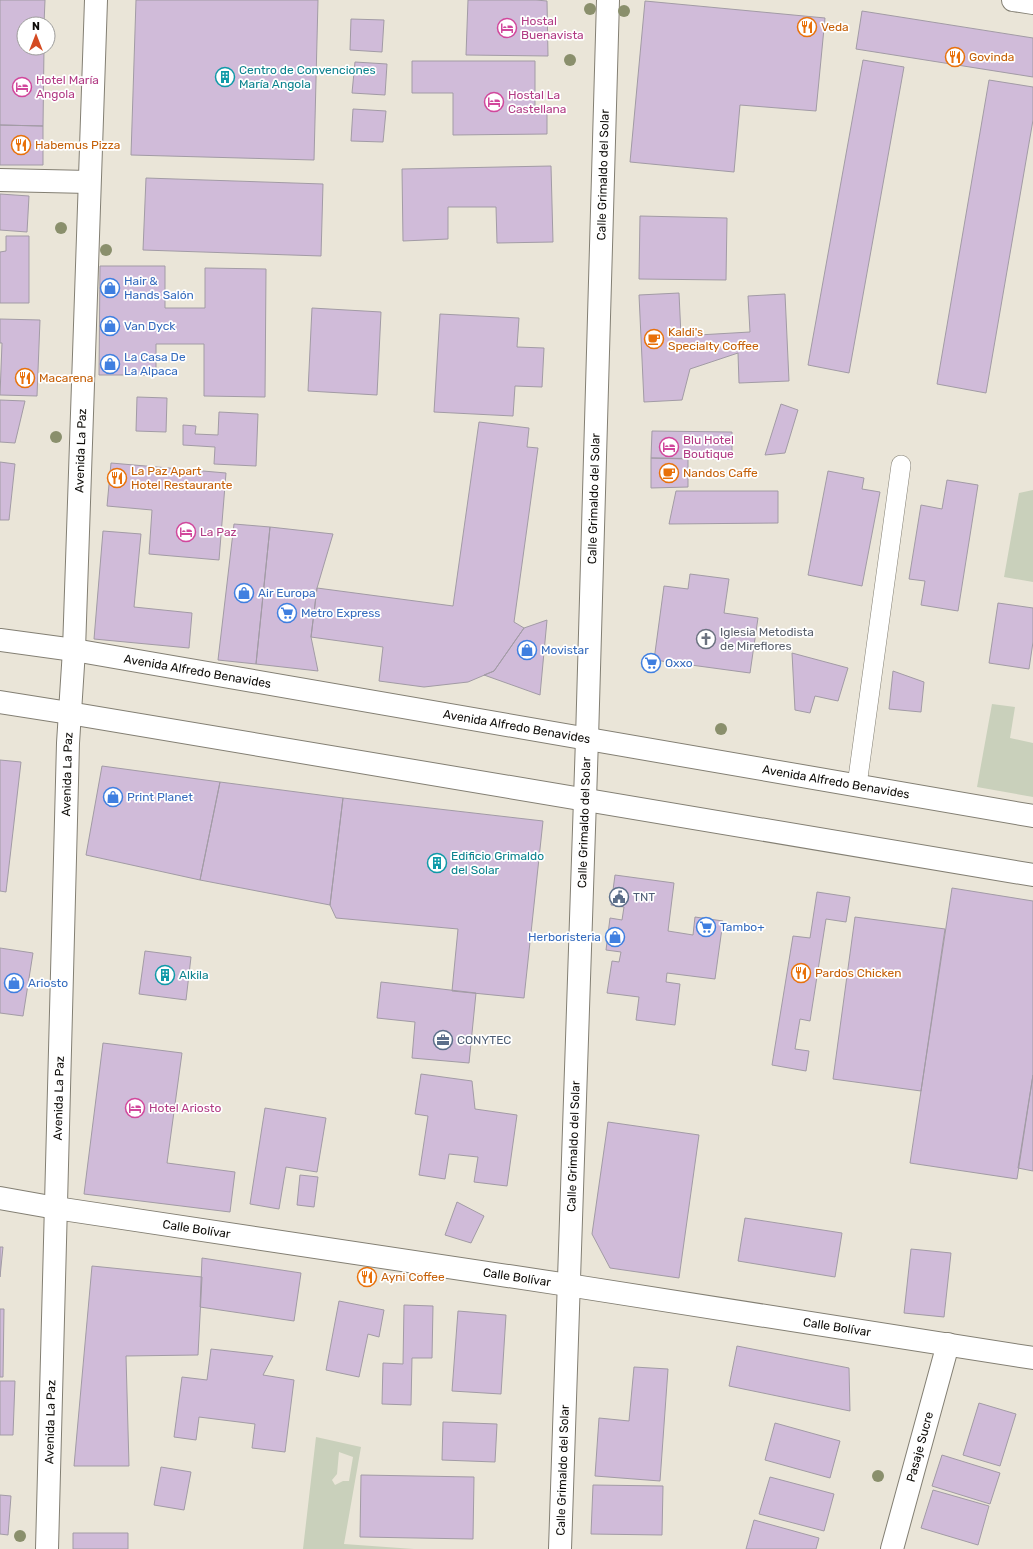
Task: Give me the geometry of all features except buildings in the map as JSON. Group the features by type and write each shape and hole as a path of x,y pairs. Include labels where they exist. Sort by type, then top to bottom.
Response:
{"street":[{"name":"Avenida La Paz","path":"47,1549 70,713 74,650 96,0"},
{"name":"Calle Grimaldo del Solar","path":"560,1549 587,739 608,0"},
{"path":"1013,0 1033,3"},
{"path":"0,180 89,182"},
{"name":"Avenida Alfredo Benavides","path":"0,640 74,650 1033,816"},
{"path":"0,702 1033,875"},
{"name":"Calle Bolívar","path":"0,1198 56,1208 568,1285 1033,1358"},
{"name":"Pasaje Sucre","path":"892,1549 948,1344"}],"lane":[{"path":"857,785 901,465"}],"green space":[{"path":"1033,490 1033,582 1004,577 1019,493"},
{"path":"992,704 1015,707 1010,738 1033,743 1033,797 977,787"},
{"path":"316,1437 361,1447 344,1544 414,1549 303,1549","holes":["339,1452 353,1457 349,1481 343,1481 335,1485 332,1480 337,1474"]}],"place":[{"name":"Veda","path":"807,27"},
{"name":"Hostal Buenavista","path":"507,28"},
{"name":"Govinda","path":"955,57"},
{"name":"Centro de Convenciones María Angola","path":"225,77"},
{"name":"Hotel María Angola","path":"22,87"},
{"name":"Hostal La Castellana","path":"494,102"},
{"name":"Habemus Pizza","path":"21,145"},
{"name":"Hair & Hands Salón","path":"110,288"},
{"name":"Van Dyck","path":"110,326"},
{"name":"Kaldi's Specialty Coffee","path":"654,339"},
{"name":"La Casa De La Alpaca","path":"110,364"},
{"name":"Macarena","path":"25,378"},
{"name":"Blu Hotel Boutique","path":"669,447"},
{"name":"Nandos Caffe","path":"669,473"},
{"name":"La Paz Apart Hotel Restaurante","path":"117,478"},
{"name":"La Paz","path":"186,532"},
{"name":"Air Europa","path":"244,593"},
{"name":"Metro Express","path":"287,613"},
{"name":"Iglesia Metodista de Mireflores","path":"706,639"},
{"name":"Movistar","path":"527,650"},
{"name":"Oxxo","path":"651,663"},
{"name":"Print Planet","path":"113,797"},
{"name":"Edificio Grimaldo del Solar","path":"437,863"},
{"name":"TNT","path":"619,897"},
{"name":"Tambo+","path":"706,927"},
{"name":"Herboristeria","path":"615,937"},
{"name":"Pardos Chicken","path":"801,973"},
{"name":"Alkila","path":"165,975"},
{"name":"Ariosto","path":"14,983"},
{"name":"CONYTEC","path":"443,1040"},
{"name":"Hotel Ariosto","path":"135,1108"},
{"name":"Ayni Coffee","path":"367,1277"}]}
